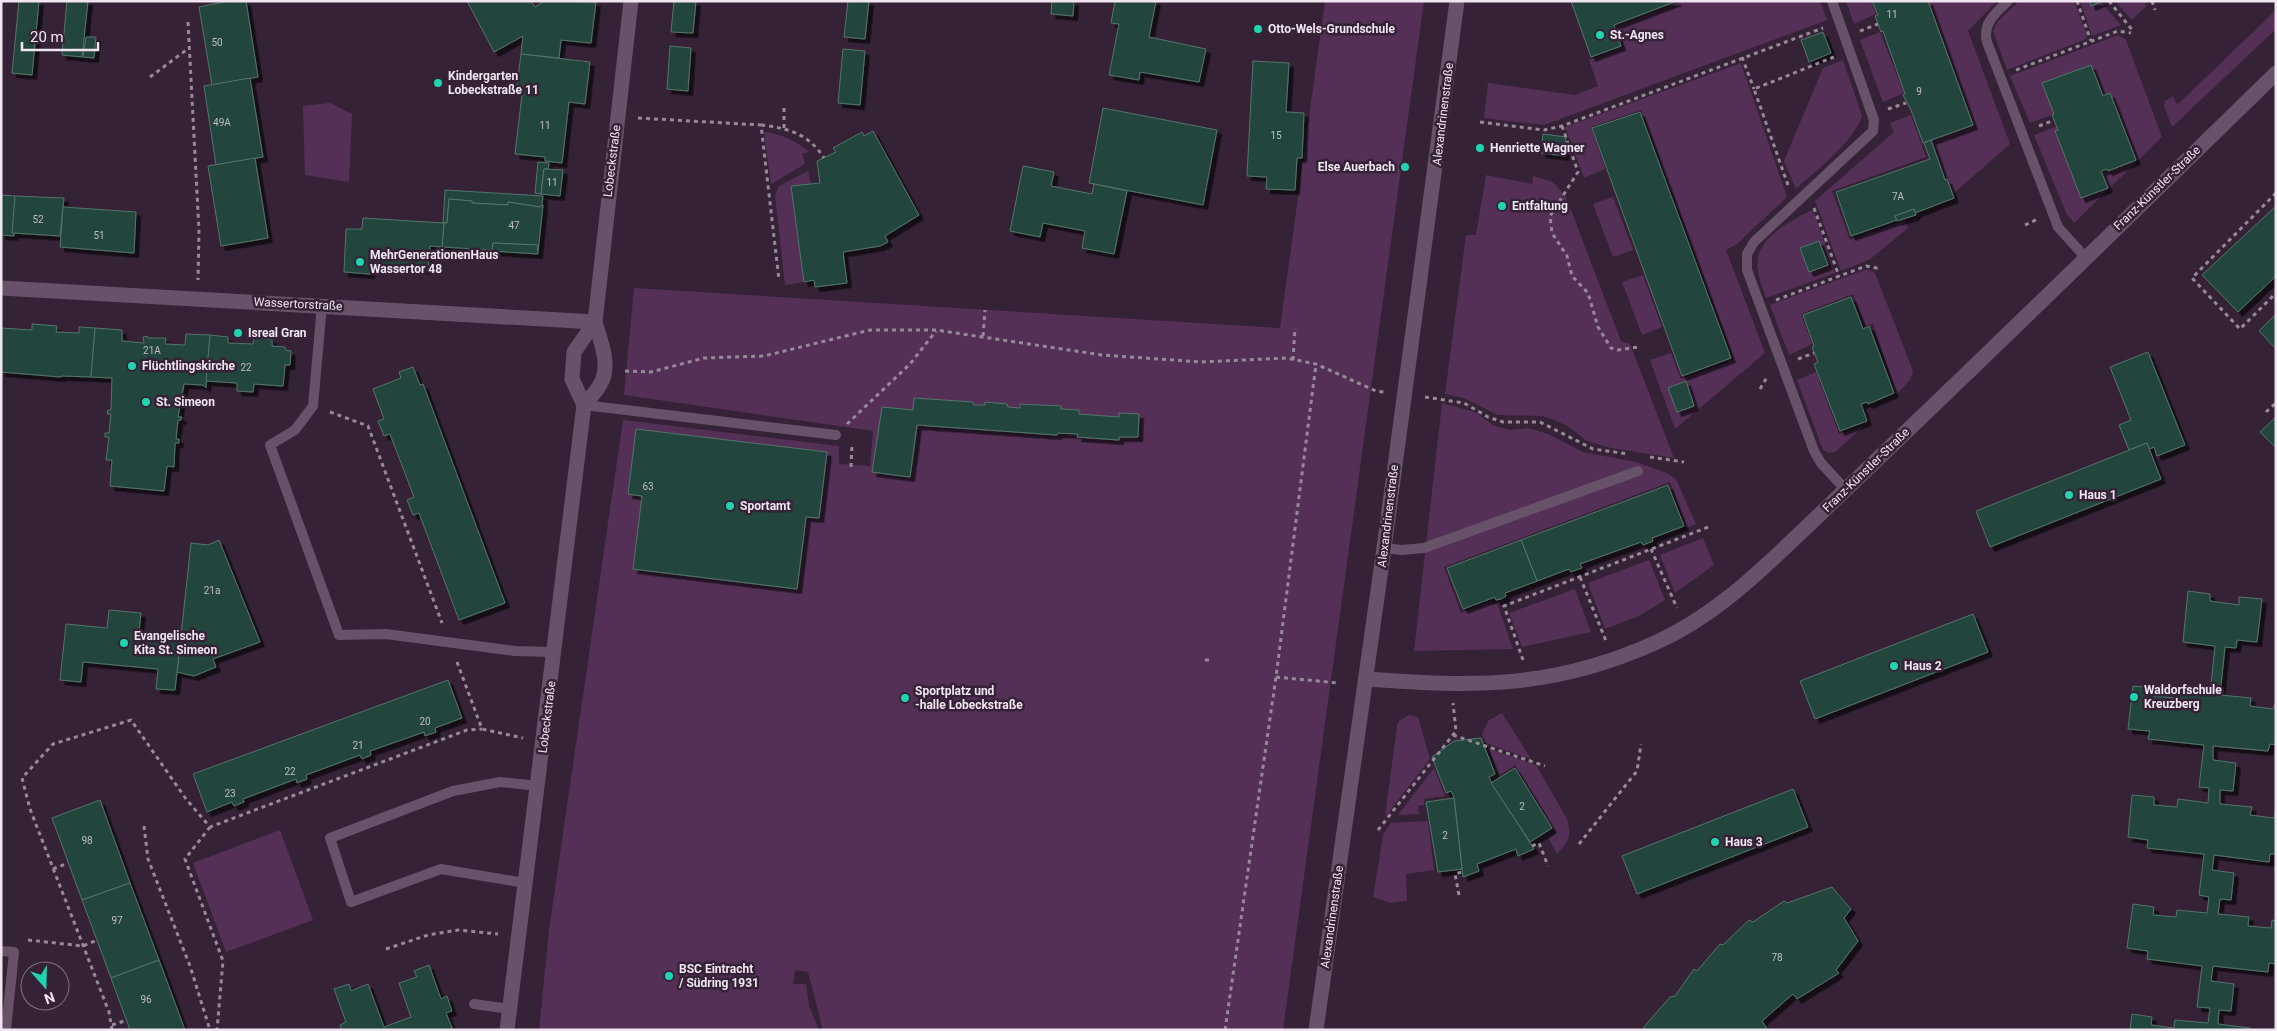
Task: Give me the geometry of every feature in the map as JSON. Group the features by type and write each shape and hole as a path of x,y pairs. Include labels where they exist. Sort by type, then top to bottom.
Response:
{"street":[{"name":"Lobeckstraße","path":"508,1030 584,405 602,382 603,377 605,356 594,322 631,1"},
{"name":"Alexandrinenstraße","path":"1316,1030 1366,679 1458,1"},
{"name":"Franz-Künstler-Straße","path":"1366,679 1452,685 1502,684 1531,680 1583,670 1613,660 1685,628 1746,584 1846,490 2276,73"},
{"name":"Wassertorstraße","path":"1,288 594,322"},
{"name":"Lobeckstraße","path":"584,405 572,379 574,352 594,322"}],"lane":[{"path":"1832,1 1874,120 1874,126 1869,136 1754,242 1747,254 1747,270 1814,451 1821,463 1846,490"},
{"path":"2008,1 1990,19 1985,31 1987,42 2058,227 2086,258"},
{"path":"322,305 313,406 295,430 270,445 339,635 386,634 515,651 555,652"},
{"path":"584,405 836,435"},
{"path":"1384,548 1402,550 1424,548 1638,471"},
{"path":"526,883 441,869 351,902 330,838 453,791 500,782 539,786"},
{"path":"4,951 14,952 6,1030"},
{"path":"474,1004 510,1009"}],"path":[{"path":"2077,1 2091,41"},
{"path":"2000,76 2118,31 2132,32 2109,1"},
{"path":"2152,1 2155,10"},
{"path":"1480,122 1544,130 1562,126 1840,21"},
{"path":"188,22 199,231 197,298"},
{"path":"150,77 189,48"},
{"path":"1754,89 1850,51"},
{"path":"1742,57 1795,205"},
{"path":"784,107 784,128"},
{"path":"618,117 784,128 803,136 824,158"},
{"path":"761,125 779,280"},
{"path":"1562,126 1578,172 1550,216 1552,233 1567,256 1572,276 1588,293 1598,327 1611,348 1618,350 1638,347"},
{"path":"1809,193 1839,276"},
{"path":"2276,193 2192,278 2240,328 2276,293"},
{"path":"1760,306 1866,266 1881,269"},
{"path":"983,336 985,310"},
{"path":"1293,360 1295,328"},
{"path":"618,370 651,372 704,358 764,356 870,330 936,330 1102,355 1181,361 1201,362 1286,358 1316,364 1376,391 1464,403 1488,417 1503,422 1540,422 1593,448 1638,455"},
{"path":"836,435 910,364 936,330"},
{"path":"1225,1030 1276,677 1316,364"},
{"path":"2266,412 2276,403"},
{"path":"313,406 368,426 482,730"},
{"path":"1647,456 1684,462"},
{"path":"1531,680 1504,606 1710,526"},
{"path":"1651,549 1685,628"},
{"path":"1580,577 1613,660"},
{"path":"1206,660 1212,660"},
{"path":"1276,677 1338,683"},
{"path":"1378,830 1456,731 1452,685"},
{"path":"127,1020 112,1028 83,946 30,809 22,778 53,744 131,720 186,799 210,827"},
{"path":"217,1030 223,961 185,859 210,827 467,730 482,730 544,743"},
{"path":"1453,735 1545,766"},
{"path":"1579,844 1637,771 1641,744"},
{"path":"144,826 148,859 190,966 210,1030"},
{"path":"1532,846 1539,843 1548,866"},
{"path":"53,869 68,862"},
{"path":"1459,895 1455,874 1462,872"},
{"path":"386,949 428,934 458,930 519,936"},
{"path":"4,951 21,939 83,946 97,940"}],"shaded area":[{"name":"Sportplatz und -halle Lobeckstraße","path":"1325,1 1424,1 1283,1030 823,1030 808,972 795,970 793,984 806,984 809,1006 819,1030 539,1030 549,930 623,420 839,446 839,464 870,466 873,431 624,395 634,288 1280,328"},
{"path":"1682,1 1820,1 1827,20 1544,125 1484,118 1488,83 1575,95 1598,86 1589,60 1623,47 1616,26"},
{"path":"1846,1 1871,1 1876,14 1854,24"},
{"path":"1928,1 1997,1 1968,31 2010,144 1953,194 1947,179 1945,180 1931,140 1972,125"},
{"path":"2019,1 2074,1 2087,35 2086,39 2007,70 1993,31 1998,21"},
{"path":"2080,1 2090,1 2091,5 2101,2 2121,25 2092,36"},
{"path":"2115,1 2145,1 2146,6 2132,20"},
{"path":"2276,10 2276,29 2172,127 2164,106 2165,101 2173,96 2177,105"},
{"path":"1880,32 1904,93 1883,102 1860,40"},
{"path":"2118,35 2126,40 2162,137 2074,223 2067,215 2034,135 2057,126 2058,130 2055,132 2081,198 2107,188 2101,171 2107,169 2108,171 2135,160 2110,93 2103,96 2091,65 2054,114 2030,123 2010,76"},
{"path":"1843,60 1862,116 1843,146 1796,189 1784,161 1823,68"},
{"path":"1741,63 1787,197 1737,244 1726,250 1765,353 1675,429 1650,360 1671,353 1681,379 1734,360 1641,110 1591,127 1605,168 1584,178 1565,127"},
{"path":"330,103 352,114 349,182 305,175 303,106"},
{"path":"1911,115 1926,157 1832,191 1850,240 1905,220 1908,228 1869,260 1841,271 1815,201 1894,132 1890,123"},
{"path":"764,132 777,134 809,152 802,154 805,164 771,184"},
{"path":"808,171 811,184 791,186 804,282 785,285 775,195 779,186"},
{"path":"1486,175 1532,184 1533,176 1553,182 1566,197 1621,341 1630,344 1674,458 1611,448 1587,441 1567,426 1552,419 1542,416 1498,415 1464,398 1445,394 1466,235 1476,235"},
{"path":"1613,197 1633,250 1613,257 1593,204"},
{"path":"1813,210 1835,273 1766,298 1757,268 1761,249 1780,228"},
{"path":"1867,269 1875,273 1913,371 1910,380 1897,394 1873,324 1866,325 1853,294 1801,314 1812,344 1789,355 1770,305"},
{"path":"1643,275 1662,327 1642,335 1622,282"},
{"path":"1816,372 1839,434 1864,426 1835,452 1829,453 1823,450 1797,380"},
{"path":"1442,403 1475,412 1493,425 1509,430 1528,428 1548,434 1583,452 1636,462 1667,473 1676,479 1696,524 1686,528 1670,482 1444,567 1461,613 1492,601 1493,605 1497,603 1513,649 1414,651"},
{"path":"1703,538 1714,565 1675,593 1660,555"},
{"path":"1649,560 1665,600 1639,616 1605,629 1588,583"},
{"path":"1575,589 1591,632 1522,647 1509,613"},
{"path":"1502,713 1531,759 1486,743 1482,734 1489,720"},
{"path":"1409,715 1418,717 1430,759 1385,817 1397,726 1399,721"},
{"path":"1489,749 1536,765 1567,819 1568,838 1557,854 1549,839 1556,833 1515,765 1500,775"},
{"path":"1434,768 1445,796 1424,799 1424,805 1418,806 1419,814 1398,815"},
{"path":"1428,821 1434,870 1406,874 1407,901 1391,903 1373,897 1383,835 1391,823"},
{"path":"280,830 313,920 226,952 193,863"}],"building":[{"path":"19,1 39,1 32,75 12,73"},
{"path":"67,1 88,1 82,57 62,55"},
{"path":"229,1 246,1 258,77 212,85 199,7"},
{"path":"467,1 531,1 535,7 544,1 596,2 591,43 561,40 559,58 521,54 523,36 494,52"},
{"path":"674,1 696,1 693,33 671,32"},
{"path":"848,1 869,1 865,39 844,37"},
{"path":"1052,1 1074,1 1073,16 1051,14"},
{"path":"1115,1 1156,1 1149,37 1206,49 1199,82 1140,72 1139,80 1109,75 1119,24 1111,23"},
{"name":"St.-Agnes","path":"1571,1 1677,1 1614,25 1621,46 1591,57"},
{"path":"1872,1 1928,1 1973,125 1923,143 1911,110 1903,95 1905,94 1883,31 1881,32 1875,16 1878,15"},
{"path":"2090,1 2103,1 2091,6"},
{"path":"1823,32 1831,53 1809,62 1801,40"},
{"path":"86,37 96,37 94,58 83,57"},
{"path":"670,46 691,48 688,91 667,89"},
{"path":"843,49 865,51 860,105 838,103"},
{"path":"521,54 590,62 585,104 569,102 562,163 545,161 545,157 515,154 523,86 517,86"},
{"path":"1253,61 1289,63 1286,112 1304,113 1302,158 1297,158 1295,190 1266,189 1267,177 1247,176"},
{"path":"2091,65 2103,96 2110,93 2136,160 2108,171 2107,169 2101,171 2108,188 2081,198 2055,131 2058,130 2052,115 2054,114 2042,83"},
{"path":"250,78 263,157 216,165 204,86"},
{"path":"1103,108 1217,130 1203,205 1089,183"},
{"path":"1640,112 1731,358 1682,376 1592,128"},
{"path":"873,131 919,215 885,236 888,242 880,246 843,252 847,283 815,287 814,280 804,282 791,186 820,183 817,161 836,152 833,148 862,132 864,136"},
{"path":"1543,134 1566,137 1564,156 1541,153"},
{"path":"1931,140 1945,180 1947,179 1954,198 1915,213 1914,209 1895,216 1897,220 1851,236 1836,192 1930,159 1924,143"},
{"path":"255,158 268,238 221,246 208,166"},
{"path":"538,162 549,163 548,169 544,169 541,194 535,193"},
{"path":"1023,166 1054,172 1051,186 1092,194 1094,184 1127,191 1114,254 1082,248 1085,231 1043,223 1040,237 1010,231"},
{"path":"544,169 563,170 560,196 541,194"},
{"path":"445,190 543,196 540,207 508,202 508,205 472,203 472,201 449,199 447,223 443,223"},
{"path":"1,195 15,196 14,236 1,235"},
{"path":"15,196 64,198 60,236 12,233"},
{"path":"449,199 472,201 472,203 508,205 508,202 540,207 543,205 538,252 536,252 537,245 493,243 492,250 442,247"},
{"path":"2276,206 2276,276 2238,312 2202,275"},
{"path":"63,207 136,212 134,253 60,247"},
{"path":"1914,209 1916,215 1897,221 1895,216"},
{"path":"363,218 444,223 442,247 430,246 428,270 370,266 370,274 344,272 346,229 362,229"},
{"path":"1819,241 1828,265 1809,272 1800,248"},
{"path":"493,243 537,245 538,254 492,251"},
{"path":"1851,297 1863,329 1869,326 1894,393 1868,404 1867,402 1861,404 1867,421 1840,431 1814,364 1818,362 1803,315"},
{"path":"2276,314 2276,349 2259,331"},
{"path":"32,324 57,326 56,332 79,333 79,327 95,328 91,377 61,377 1,372 1,328 32,330"},
{"name":"St. Simeon","path":"95,328 122,330 122,341 144,343 143,337 147,336 148,338 166,338 165,344 185,345 186,334 210,335 206,388 203,385 184,384 178,417 182,417 181,420 178,420 176,439 179,439 179,443 175,443 174,467 167,466 164,491 110,486 112,460 106,460 109,437 105,437 105,433 109,433 111,414 107,414 108,410 111,410 112,378 91,377"},
{"path":"210,335 228,337 228,343 253,344 254,338 272,339 272,346 285,347 285,350 291,351 290,365 285,365 283,386 254,384 253,392 237,391 237,383 206,381"},
{"path":"2148,352 2185,445 2157,456 2154,447 2149,449 2147,443 2129,450 2119,425 2131,420 2110,367"},
{"path":"413,367 420,385 423,384 505,603 459,620 419,513 413,515 407,500 414,497 390,434 384,436 378,421 384,419 373,389 401,378 399,372"},
{"path":"1686,381 1694,406 1677,412 1668,388"},
{"path":"914,398 973,402 974,405 985,405 985,402 1007,404 1008,407 1020,408 1020,404 1061,406 1061,409 1079,410 1079,414 1119,417 1119,413 1139,414 1138,437 1119,437 1119,440 1077,437 1078,434 1058,433 1057,435 917,425 910,477 872,472 882,407 913,410"},
{"path":"2276,417 2276,448 2260,432"},
{"name":"Sportamt","path":"636,429 827,452 819,518 806,517 797,589 633,569 642,496 628,494"},
{"name":"Haus 1","path":"2147,443 2161,479 1990,547 1976,511"},
{"path":"1668,485 1684,526 1652,538 1653,541 1643,545 1641,542 1580,564 1582,568 1571,572 1569,569 1537,581 1521,540"},
{"path":"219,540 260,642 213,659 216,667 194,676 177,672 191,543 208,545"},
{"path":"1521,540 1537,581 1505,593 1506,596 1501,599 1496,600 1495,597 1463,609 1447,568"},
{"path":"2188,591 2210,594 2210,601 2239,605 2239,597 2262,599 2257,642 2237,640 2236,648 2225,647 2220,695 2251,698 2250,706 2273,709 2276,701 2276,745 2270,744 2268,751 2213,746 2213,760 2236,763 2233,791 2220,790 2220,804 2252,807 2250,815 2274,818 2276,810 2276,854 2270,854 2269,862 2214,855 2212,870 2234,873 2231,900 2220,899 2218,914 2249,917 2248,926 2271,928 2272,920 2276,921 2276,964 2269,963 2268,972 2213,966 2211,981 2234,984 2231,1011 2219,1010 2218,1024 2250,1028 2250,1030 2130,1030 2132,1014 2152,1017 2151,1025 2174,1028 2175,1020 2208,1023 2210,1008 2197,1007 2202,966 2147,959 2148,951 2127,948 2133,904 2154,907 2153,915 2176,917 2177,910 2207,913 2209,897 2199,895 2204,854 2147,848 2148,840 2128,837 2132,795 2154,797 2154,805 2177,807 2178,799 2208,803 2209,788 2199,787 2204,745 2148,739 2150,731 2128,729 2133,686 2155,688 2154,696 2176,698 2178,690 2210,694 2215,646 2183,642"},
{"path":"109,610 141,613 139,631 181,636 175,690 156,689 158,669 83,662 81,682 60,680 66,624 107,628"},
{"name":"Haus 2","path":"1973,614 1988,652 1815,719 1800,681"},
{"path":"448,680 462,718 435,728 436,732 425,736 424,732 370,751 371,755 362,759 360,755 306,775 307,779 297,783 296,779 243,799 244,802 234,806 232,802 207,812 193,774"},
{"path":"1481,738 1495,774 1489,777 1491,782 1534,849 1518,856 1516,849 1477,864 1479,871 1463,877 1454,797 1451,791 1446,793 1432,757 1454,741"},
{"path":"1515,768 1552,828 1530,842 1491,783"},
{"name":"Haus 3","path":"1793,789 1808,827 1637,894 1622,856"},
{"path":"1454,798 1462,869 1438,872 1426,802"},
{"path":"100,800 130,883 82,900 52,818"},
{"path":"130,883 159,960 111,978 82,900"},
{"path":"1832,887 1851,909 1844,918 1858,941 1836,970 1839,973 1797,999 1793,994 1762,1021 1768,1030 1644,1030 1644,1027 1670,997 1675,996 1694,969 1697,971 1720,944 1723,945 1749,920 1753,922 1784,901 1787,903"},
{"path":"159,960 185,1030 130,1030 111,978"},
{"path":"429,965 441,999 447,996 452,1011 446,1013 453,1030 342,1030 340,1025 346,1022 334,989 349,984 351,991 368,984 384,1027 411,1017 399,983 417,977 414,971"}],"place":[{"name":"Otto-Wels-Grundschule","path":"1258,29"},
{"name":"St.-Agnes","path":"1600,35"},
{"name":"Kindergarten Lobeckstraße 11","path":"438,83"},
{"name":"Henriette Wagner","path":"1480,148"},
{"name":"Else Auerbach","path":"1405,167"},
{"name":"Entfaltung","path":"1502,206"},
{"name":"MehrGenerationenHaus Wassertor 48","path":"360,262"},
{"name":"Isreal Gran","path":"238,333"},
{"name":"Flüchtlingskirche","path":"132,366"},
{"name":"St. Simeon","path":"146,402"},
{"name":"Haus 1","path":"2069,495"},
{"name":"Sportamt","path":"730,506"},
{"name":"Evangelische Kita St. Simeon","path":"124,643"},
{"name":"Haus 2","path":"1894,666"},
{"name":"Waldorfschule Kreuzberg","path":"2134,697"},
{"name":"Sportplatz und -halle Lobeckstraße","path":"905,698"},
{"name":"Haus 3","path":"1715,842"},
{"name":"BSC Eintracht / Südring 1931","path":"669,976"}]}
